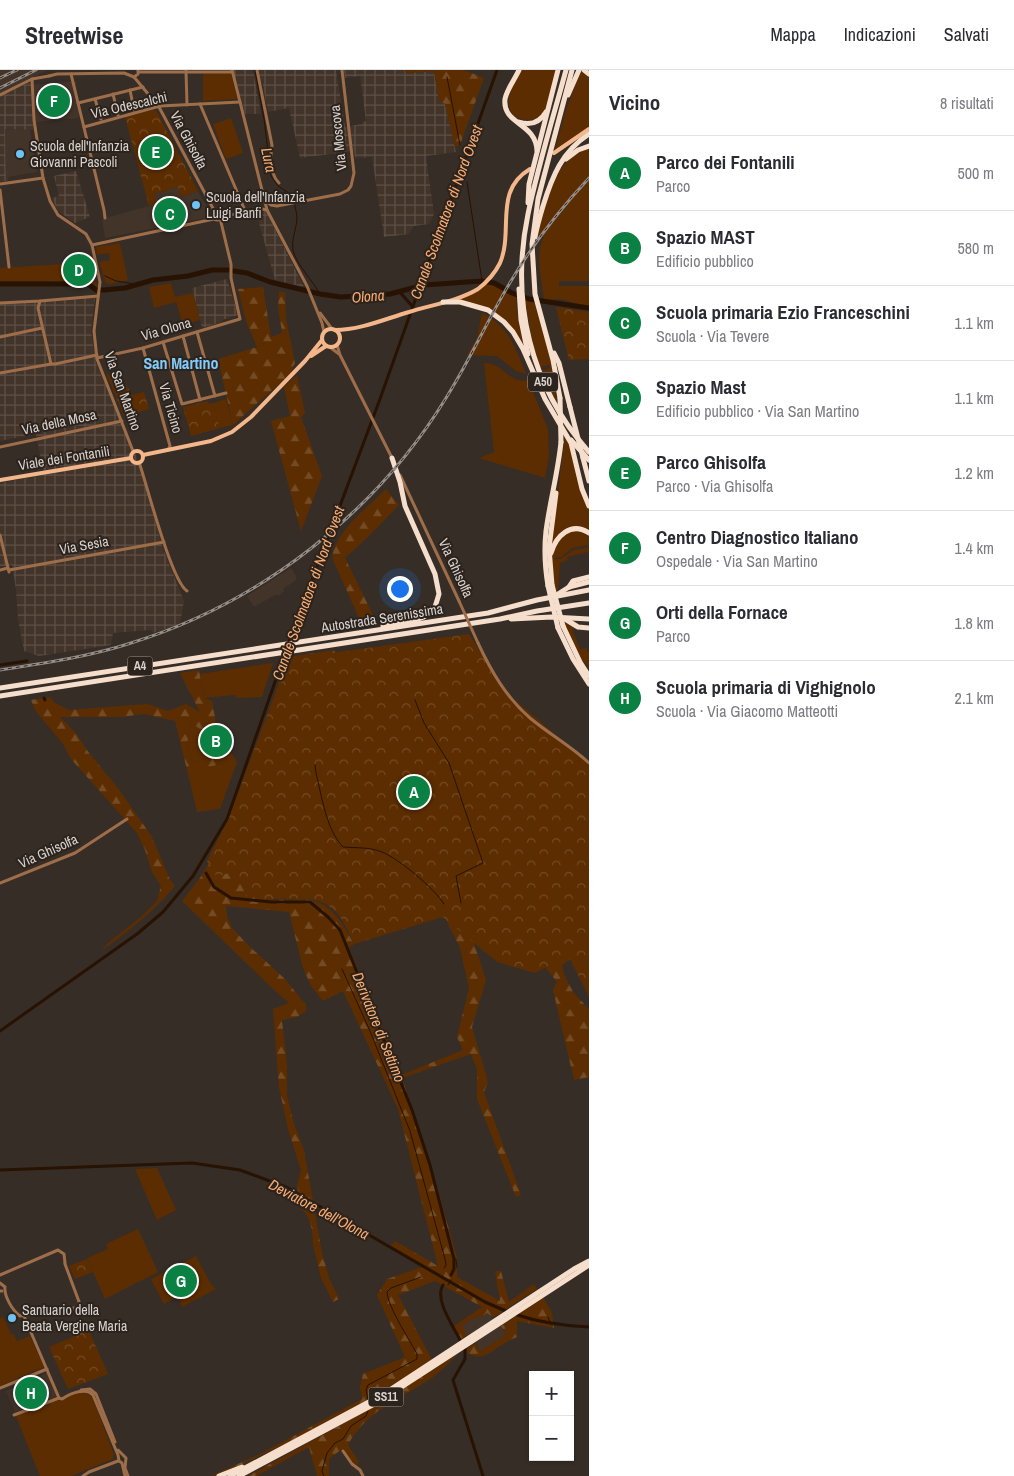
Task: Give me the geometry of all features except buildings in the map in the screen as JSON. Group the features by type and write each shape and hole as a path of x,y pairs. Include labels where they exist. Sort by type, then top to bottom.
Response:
{"highway":[{"path":"519,70 505,100 508,112 514,120 530,131 534,137 537,148 535,161"},
{"path":"528,214 528,191 558,70"},
{"path":"528,214 566,70"},
{"name":"A50","path":"572,70 535,212 532,234 532,258 535,294 556,372 560,398 561,442 546,541 550,585 561,627 573,659 589,684"},
{"path":"564,102 579,70"},
{"path":"584,70 589,74"},
{"path":"514,120 526,124 539,120 546,113 552,95"},
{"path":"532,258 536,234 550,185 557,168 573,147 589,132"},
{"path":"557,168 574,152 589,146"},
{"name":"A50","path":"528,214 520,292 530,347 541,376 568,425 589,452"},
{"path":"521,301 524,339 534,376"},
{"path":"443,302 464,303 484,309 508,325 516,337 550,410 572,446 582,489 589,506"},
{"path":"546,334 559,363 589,481"},
{"path":"563,430 589,460"},
{"path":"351,634 419,619 431,612 439,598 437,579 405,506 392,458"},
{"path":"550,585 550,536 556,499 557,474"},
{"path":"549,561 554,544 563,532 576,529 583,530 589,534"},
{"path":"556,596 568,587 573,580 589,577"},
{"path":"568,587 589,582"},
{"name":"Autostrada Serenissima","path":"0,688 488,613 589,590"},
{"name":"Autostrada Serenissima","path":"0,696 500,619 589,603"},
{"path":"500,619 562,617 578,620 589,619"},
{"path":"562,617 578,627 589,628"},
{"path":"561,627 589,676"},
{"path":"580,662 589,669"},
{"name":"SS11","path":"537,1296 589,1261"},
{"name":"SS11","path":"230,1476 380,1401 517,1308 589,1265"},
{"path":"219,1476 257,1464"},
{"path":"246,1476 257,1464"},
{"name":"SS11","path":"239,1476 257,1464"}],"main road":[{"path":"554,153 589,132"},
{"path":"143,455 216,439 238,428 305,361 322,340 324,332 333,329 355,328 403,314 467,294 483,285 499,264 504,249 507,201 510,191 518,178 530,169"},
{"path":"322,340 326,346 331,348 337,345 340,337 355,328"},
{"path":"333,329 340,337"},
{"path":"305,361 326,346"},
{"path":"134,451 140,451 143,455 139,462 134,462 131,458 134,451"},
{"name":"Viale dei Fontanili","path":"0,480 131,458"}],"street":[{"path":"257,70 272,145 270,155 273,173 279,183"},
{"name":"Via Moscova","path":"277,206 344,193 353,182 353,162 342,70"},
{"path":"186,71 186,105"},
{"path":"137,75 186,71 232,71 267,210 307,286 324,332"},
{"path":"0,95 32,80 49,76 130,72"},
{"name":"Via Ghisolfa","path":"130,72 137,75 143,87 158,107 218,219 231,267 231,276 240,318"},
{"path":"71,74 105,218"},
{"path":"32,80 36,146 43,178 54,209 63,220 86,234 92,244 262,209 267,210"},
{"path":"78,103 143,87"},
{"path":"130,90 134,110"},
{"path":"113,94 118,115"},
{"path":"95,99 101,120"},
{"name":"Via Odescalchi","path":"84,127 158,107 240,102"},
{"path":"200,104 246,213"},
{"path":"0,184 43,178"},
{"path":"0,190 9,267"},
{"path":"265,198 269,204 277,206"},
{"path":"272,218 272,211 277,206"},
{"name":"Via San Martino","path":"92,244 100,287 94,326 97,356 134,451"},
{"path":"0,303 40,301 99,294"},
{"path":"40,301 38,306 51,364"},
{"path":"315,306 333,329"},
{"name":"Via Olona","path":"0,374 142,348 240,318"},
{"path":"0,337 42,328"},
{"path":"197,332 215,396"},
{"path":"183,336 200,400"},
{"path":"163,342 182,404 226,393"},
{"name":"Via Ghisolfa","path":"337,345 340,355 392,458 497,680 517,706 535,722 589,762"},
{"name":"Via Ticino","path":"142,348 169,448"},
{"name":"Via Ghisolfa","path":"331,348 340,355"},
{"name":"Via della Mosa","path":"0,447 122,421"},
{"path":"139,462 164,542 180,585 187,591"},
{"path":"0,535 9,570"},
{"name":"Via Sesia","path":"0,570 9,570 164,542"},
{"name":"Via Ghisolfa","path":"0,883 75,854 127,819"},
{"path":"0,1275 56,1251 59,1252 62,1255 80,1307 20,1316 14,1311 1,1288"},
{"path":"24,1316 58,1395"},
{"path":"0,1388 47,1370"},
{"path":"14,1415 58,1395 84,1391 93,1393 126,1476"},
{"path":"343,1451 363,1476"},
{"path":"83,1476 121,1460"}],"shaded area":[{"path":"0,70 48,70 0,93"},
{"path":"233,70 253,70 261,114 245,114"},
{"path":"258,70 336,70 345,127 362,124 362,122 366,121 360,76 345,78 344,70 405,70 406,73 434,71 439,100 445,104 456,152 426,156 434,214 429,224 414,226 409,234 384,237 372,157 355,157 354,151 300,158 289,108 268,112"},
{"path":"76,81 79,118 35,122 31,85"},
{"path":"31,82 34,130 5,129 6,181 0,182 0,96"},
{"name":"Scuola dell'Infanzia Giovanni Pascoli","path":"5,129 30,130 37,172 8,177 8,181 6,181"},
{"path":"76,171 90,217 75,223 61,213 52,198 59,196 54,176"},
{"path":"178,187 181,197 198,191 211,215 210,217 105,238 102,219 156,204 154,194"},
{"path":"266,211 304,287 275,280 256,212"},
{"path":"227,279 238,315 202,328 192,288"},
{"path":"95,297 91,331 96,363 140,465 163,549 184,601 180,624 153,633 151,630 113,633 111,645 39,656 24,651 18,619 12,565 0,567 0,483 44,475 36,434 0,441 0,304"},
{"path":"291,568 296,576 296,580 283,589 284,591 280,595 275,595 254,607 247,596"},
{"path":"488,1313 494,1320 467,1336 461,1326 477,1316 480,1317"},
{"path":"501,1326 506,1335 480,1351 475,1341"},
{"path":"47,1373 56,1394 55,1397 15,1412 6,1391"}],"green space":[{"path":"405,70 464,70 484,78 460,145 455,147 445,104 439,101 434,71 406,73"},
{"path":"521,70 556,70 546,108 535,119 526,120 515,117 509,106 512,88"},
{"path":"581,71 589,77 589,127 555,150 566,110"},
{"path":"231,73 237,99 203,101 203,74"},
{"path":"154,110 157,112 198,191 180,197 178,187 154,194 157,204 149,206 125,117"},
{"path":"231,118 243,153 226,159 213,124"},
{"path":"589,148 589,281 559,281 559,286 589,286 589,307 561,299 544,300 539,259 541,243 544,237 537,234 548,196 559,172 577,154"},
{"path":"120,243 128,280 110,284 106,283 99,262 110,260 109,253 97,255 96,247"},
{"path":"62,264 64,276 95,280 97,286 82,281 0,281 0,268"},
{"path":"171,283 175,297 193,293 200,320 183,325 176,302 154,308 149,287"},
{"path":"489,283 516,297 518,320 524,348 503,318 458,300 473,294"},
{"path":"263,287 271,337 282,333 278,306 279,291 285,293 286,319 295,363 290,374 233,425 218,359 257,347 246,321 238,289"},
{"path":"525,299 534,301 551,361 557,404 541,371 550,368 550,365 540,367 533,346"},
{"path":"556,307 589,312 589,359 569,360"},
{"path":"482,313 491,318 505,331 515,347 526,374 516,371 497,356 467,355 477,338"},
{"path":"484,363 496,366 516,379 528,380 548,429 549,456 545,478 479,458 494,452"},
{"path":"106,373 128,387 131,395 144,392 149,409 124,416"},
{"path":"297,375 305,413 301,417 322,476 301,531 271,421 290,416 284,387"},
{"path":"226,399 233,425 220,428 213,403"},
{"path":"208,401 209,404 213,403 220,428 191,436 183,407"},
{"path":"565,436 580,487 589,509 589,532 571,528 551,545"},
{"path":"386,489 399,505 345,558 376,621 365,623 363,618 359,618 333,560 334,551 337,541 344,531"},
{"path":"575,530 589,536 589,545 572,548 561,557 554,559 560,559 574,550 589,547 589,555 588,552 567,557 568,560 560,563 558,589 555,592 551,565 552,553 562,535"},
{"path":"562,621 574,627 573,632 580,649 587,648 587,652 589,652 589,667 581,660"},
{"path":"469,634 505,692 589,763 589,997 568,955 535,973 497,962 443,917 354,944 342,920 330,907 314,900 266,899 246,896 237,870 217,877 207,861 228,820 288,659"},
{"path":"334,650 357,706 470,931 486,980 472,1027 488,1082 484,1092 521,1195 516,1197 477,1099 477,1069 471,1054 402,1078 431,1165 457,1258 457,1277 500,1301 495,1271 501,1271 509,1302 534,1284 537,1289 506,1309 486,1301 391,1246 395,1241 438,1266 398,1109 343,991 323,1001 311,986 303,968 289,912 226,906 227,916 232,928 285,979 306,1005 306,1011 297,1017 282,1020 287,1065 287,1096 294,1124 304,1150 322,1253 329,1278 339,1299 333,1302 321,1278 309,1219 301,1207 297,1186 301,1170 288,1129 279,1087 273,1009 289,1003 182,901 200,878 224,838 265,899 301,899 312,901 328,908 334,913 354,944 349,948 401,1075 463,1050 457,1037 469,988 460,948 440,907 285,682 294,656"},
{"path":"273,663 262,697 236,698 235,695 204,698 200,674"},
{"path":"199,670 204,698 212,701 221,737 206,733 191,723 187,744 192,762 215,757 223,763 203,769 189,778 175,721 144,714 121,717 60,717 75,732 89,753 118,788 152,837 170,880 175,886 140,921 101,951 157,901 161,886 152,872 137,833 71,759 63,744 35,710 31,700 50,697 55,703 69,710 147,704 168,711 186,704 200,712 180,673"},
{"path":"191,723 206,733 221,737 237,762 220,809 197,812 189,778 203,769 223,763 215,757 192,762 187,744"},
{"path":"541,912 589,947 562,965 564,974 573,992 589,1009 589,1077 574,1080 553,990 557,982 545,967"},
{"path":"157,1168 176,1210 157,1220 135,1169"},
{"path":"138,1229 158,1272 105,1299 87,1258 108,1249 106,1244"},
{"path":"196,1256 210,1283 216,1289 182,1307 177,1296 164,1304 151,1279"},
{"path":"87,1259 93,1272 75,1279 69,1266"},
{"path":"422,1267 503,1312 493,1317 487,1313 480,1318 477,1316 462,1326 467,1335 461,1339 454,1326 482,1307 435,1281 398,1295 432,1360 380,1393 326,1423 243,1464 211,1476 260,1454 362,1399 360,1387 363,1374 405,1357 377,1295 387,1279"},
{"path":"543,1297 552,1313 554,1328 517,1321 517,1337 484,1356 467,1353 467,1349 475,1343 480,1351 506,1335 501,1326"},
{"path":"3,1317 11,1334 13,1334 17,1341 30,1336 44,1367 0,1386 0,1318"},
{"path":"82,1321 86,1330 89,1331 108,1374 68,1389 49,1347 80,1334 76,1324"},
{"path":"459,1353 433,1377 375,1413 365,1422 348,1445 359,1462 356,1465 342,1449 329,1459 329,1476 317,1476 309,1447 256,1476 248,1476 395,1395 409,1384"},
{"path":"82,1392 92,1396 114,1455 113,1459 71,1476 40,1476 16,1416 46,1404 48,1407 51,1402 62,1401 65,1398"}],"waterway":[{"name":"Lura","path":"255,70 264,119 271,176 278,186 293,196 297,214 293,251 298,262 320,294"},
{"name":"Canale Scolmatore di Nord Ovest","path":"0,1031 137,934 163,912 193,876 227,819 289,642 380,399 497,70"},
{"path":"447,77 460,145"},
{"path":"467,182 482,281"},
{"name":"Olona","path":"0,284 88,284 96,290 104,290 125,288 153,280 188,276 212,270 229,270"},
{"name":"Olona","path":"234,271 247,273 270,282 341,297 390,294 424,285 482,281 494,283 512,293 529,299 589,308"},
{"path":"105,276 116,281 135,284"},
{"path":"399,291 412,306"},
{"name":"Derivatore di Settimo","path":"0,665 27,661"},
{"path":"415,700 424,723 449,763 483,863 456,876 461,903"},
{"path":"315,765 332,831 343,847 373,849 382,852 406,867 424,882 444,904"},
{"name":"Derivatore di Settimo","path":"206,873 214,887 231,898 271,902 310,902 340,930 412,1110 430,1165 454,1259 454,1269 451,1275"},
{"path":"342,969 370,1031 410,1131 445,1259 446,1265 444,1268"},
{"name":"Deviatore dell'Olona","path":"0,1170 192,1163 240,1170 286,1187 485,1302 508,1312"},
{"name":"Derivatore di Settimo","path":"454,1259 456,1259 457,1268"},
{"path":"368,1400 366,1390 368,1385 417,1359 417,1354 391,1306 387,1292 391,1288 421,1277"},
{"name":"Deviatore dell'Olona","path":"448,1285 451,1280"},
{"name":"Derivatore di Settimo","path":"443,1285 441,1291 443,1305 460,1340"},
{"name":"Deviatore dell'Olona","path":"514,1314 551,1323 589,1327"},
{"name":"Deviatore dell'Olona","path":"548,1317 551,1325"},
{"name":"Derivatore di Settimo","path":"465,1349 465,1359 453,1380 483,1476"},
{"path":"324,1476 322,1471 327,1453 335,1443 343,1439 351,1426 366,1416 368,1411"}],"railway":[{"path":"0,78 17,70"},
{"path":"0,88 36,70"},
{"path":"0,670 99,652 179,626 225,604 269,578 310,549 349,516 385,480 417,440 455,384 519,267 567,202 589,178"}],"place":[{"name":"Centro Diagnostico Italiano","path":"54,101"},
{"name":"Parco Ghisolfa","path":"156,152"},
{"name":"Scuola dell'Infanzia Giovanni Pascoli","path":"20,154"},
{"name":"Scuola dell'Infanzia Luigi Banfi","path":"196,205"},
{"name":"Scuola primaria Ezio Franceschini","path":"170,214"},
{"name":"Spazio Mast","path":"79,270"},
{"name":"Spazio MAST","path":"216,741"},
{"name":"Parco dei Fontanili","path":"414,792"},
{"name":"Orti della Fornace","path":"181,1281"},
{"name":"Santuario della Beata Vergine Maria","path":"12,1318"},
{"name":"Scuola primaria di Vighignolo","path":"31,1393"}],"district":[{"name":"San Martino","path":"181,363"}]}
